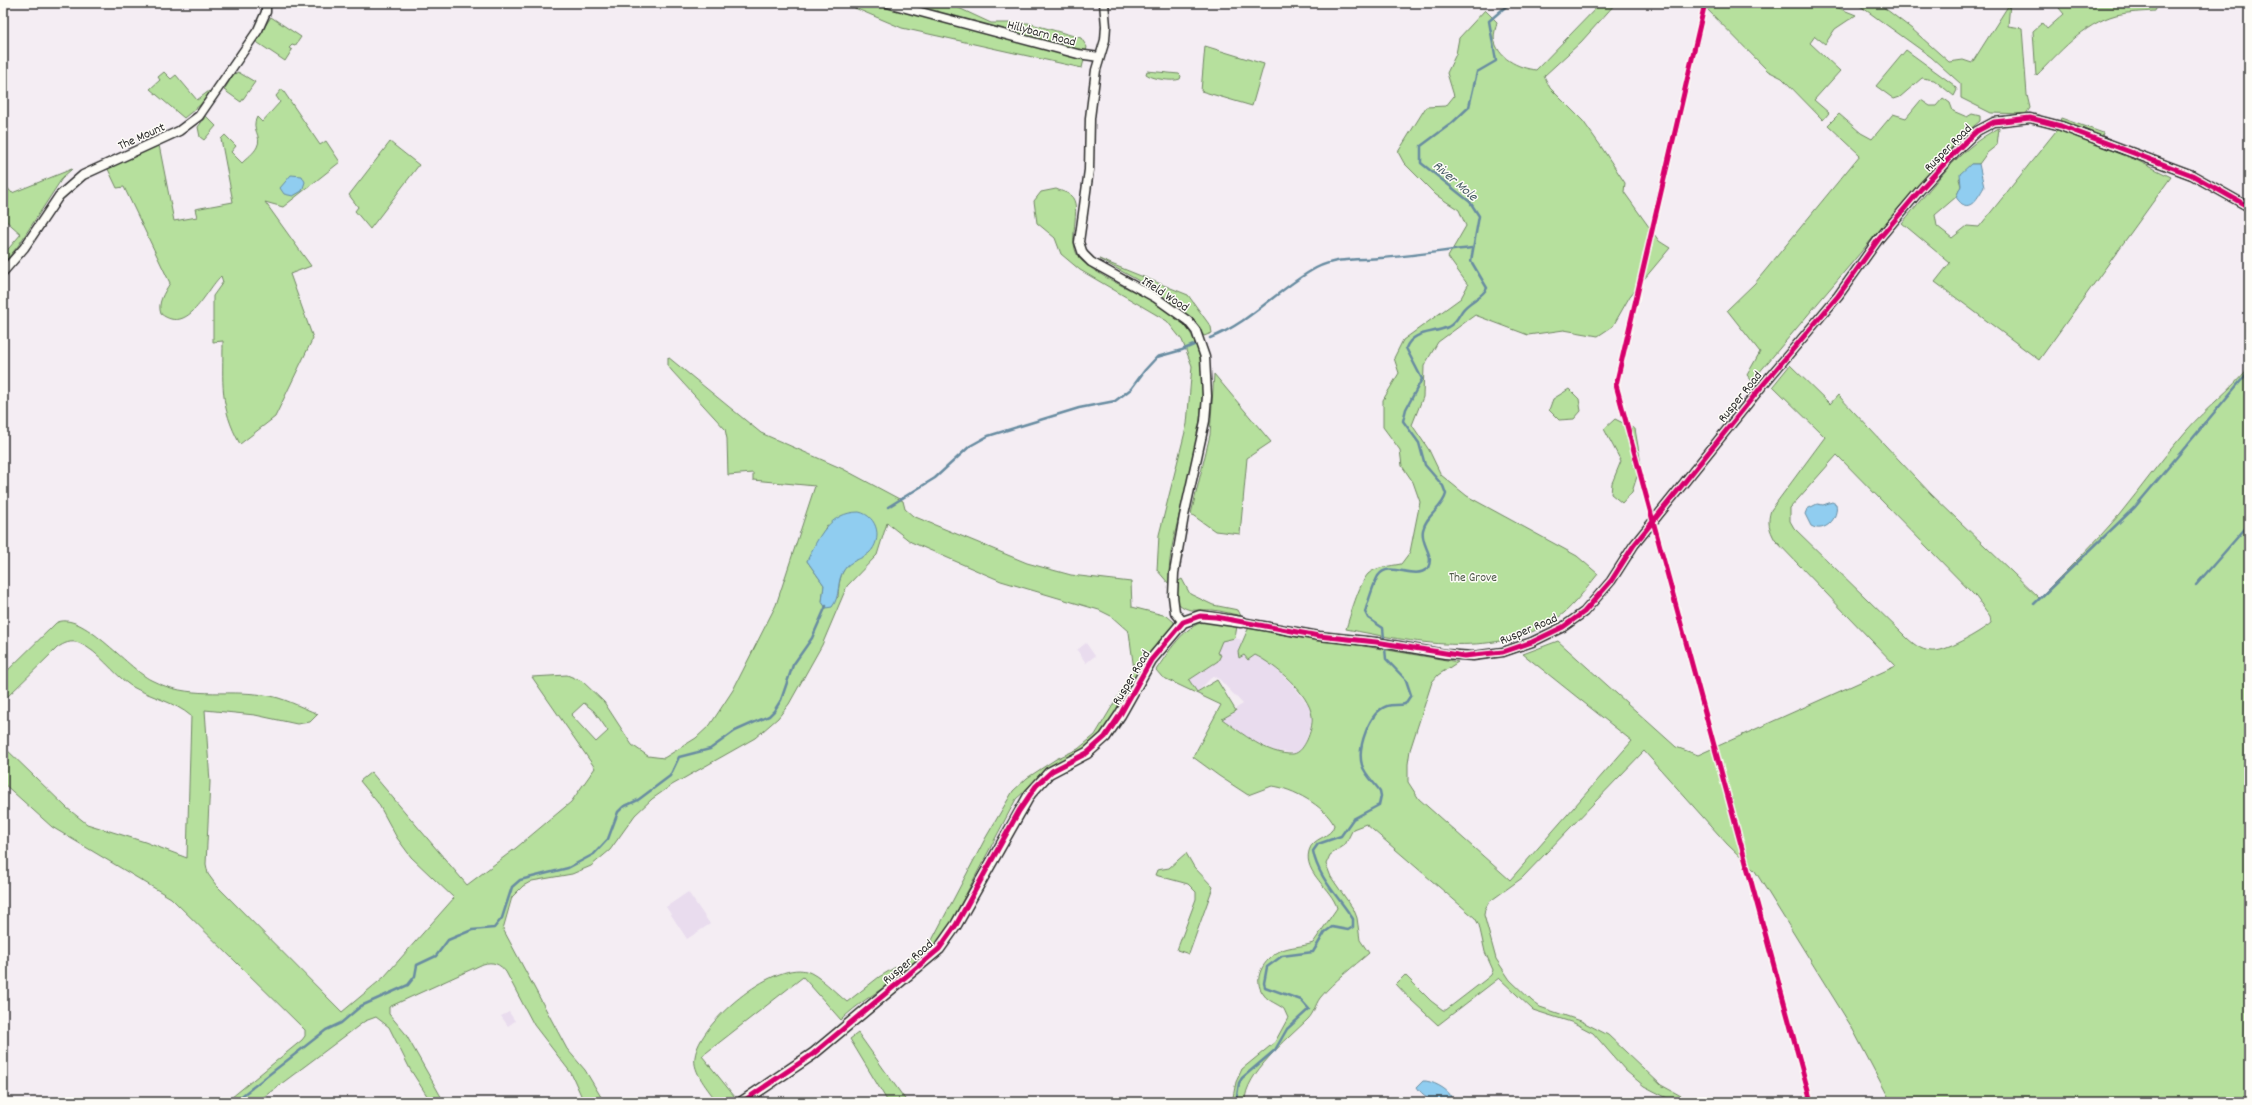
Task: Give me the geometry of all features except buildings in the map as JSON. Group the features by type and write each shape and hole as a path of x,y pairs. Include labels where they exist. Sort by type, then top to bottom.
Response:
{"street":[{"name":"The Mount","path":"3,272 24,248 59,196 83,175 179,131 199,116 258,30 266,12 266,3"},
{"name":"Hillybarn Road","path":"887,3 1078,54 1100,57"},
{"name":"Ifield Wood","path":"1104,3 1106,26 1105,40 1100,57 1090,118 1089,170 1079,242 1083,254 1091,262 1156,298 1188,321 1196,331 1205,357 1207,396 1205,421 1184,516 1174,573 1174,604 1176,612 1183,622"},
{"name":"Rusper Road","path":"742,1102 813,1054 939,949 956,925 1030,794 1049,773 1087,752 1105,737 1120,715 1151,660 1183,622 1200,616 1320,636 1376,642 1454,655 1496,654 1547,635 1584,612 1612,581 1634,545 1762,386 1838,296 1893,223 1956,150 1977,131 1994,122 2030,118 2061,126 2184,172 2249,207"}],"shaded area":[{"path":"1235,638 1242,640 1238,652 1240,657 1244,655 1255,655 1268,661 1293,685 1308,705 1312,716 1310,729 1304,745 1297,753 1275,751 1250,739 1222,719 1236,711 1235,709 1243,704 1219,679 1213,676 1197,692 1189,680 1218,661 1217,653 1222,640 1228,641"},
{"path":"1086,643 1095,656 1086,663 1077,650"},
{"path":"688,892 710,924 687,939 666,907"},
{"path":"509,1012 515,1021 508,1026 501,1016"}],"green space":[{"path":"843,3 948,3 991,23 1028,23 1081,38 1087,47 1082,68 902,28"},
{"name":"The Grove","path":"1601,3 1616,3 1581,42 1544,76 1550,88 1583,121 1625,183 1624,192 1659,241 1670,248 1630,296 1613,326 1598,336 1564,330 1528,335 1475,315 1438,342 1424,366 1423,397 1412,425 1429,450 1441,475 1467,496 1577,556 1598,574 1577,600 1552,622 1528,633 1503,641 1477,644 1450,644 1398,639 1346,629 1358,592 1368,574 1379,568 1401,564 1410,552 1420,502 1413,482 1402,466 1400,450 1383,427 1383,400 1399,373 1394,358 1403,340 1461,298 1468,285 1448,257 1466,226 1459,210 1436,195 1404,163 1398,152 1426,107 1446,106 1454,96 1447,73 1456,54 1459,38 1485,10 1497,22 1494,38 1499,51 1509,61 1522,67 1536,70"},
{"path":"1701,3 1826,3 1856,15 1835,29 1825,44 1815,36 1810,43 1840,71 1814,100 1829,113 1823,120 1782,78 1768,71"},
{"path":"1856,3 1878,3 1912,29 1949,62 1963,60 1972,63 2010,3 2008,26 2022,28 2027,95 2030,108 2026,114 1991,113 1961,98 1961,84 1931,57"},
{"path":"2063,3 2159,3 2155,11 2116,15 2093,25 2072,40 2036,76 2033,31 2042,23 2047,29 2064,14 2059,8"},
{"path":"271,17 301,37 295,46 292,45 289,48 292,50 285,61 255,41"},
{"path":"1205,46 1264,64 1252,106 1201,91"},
{"path":"1906,50 1954,85 1957,90 1954,96 1934,80 1922,78 1900,97 1894,99 1876,86"},
{"path":"1147,71 1179,74 1181,76 1180,79 1177,80 1163,80 1149,76 1146,74"},
{"path":"164,72 171,79 176,75 197,100 209,91 210,93 200,105 184,118 150,89 160,80 158,77"},
{"path":"238,72 255,82 241,102 224,90 233,75"},
{"path":"282,89 320,145 326,141 340,162 283,207 265,202 311,266 290,274 313,338 275,417 240,444 228,418 225,406 223,382 223,341 213,342 213,296 223,282 221,276 196,308 188,315 180,319 171,319 161,314 160,306 163,294 170,283 124,187 117,188 107,167 159,145 174,221 197,217 195,209 233,202 221,139 225,135 236,146 231,152 242,163 257,147 259,139 255,121 257,117 262,122 280,102 276,96"},
{"path":"1943,98 1950,103 1953,111 1967,117 1972,114 1980,116 1980,121 1962,136 1872,239 1752,381 1747,375 1760,352 1727,310 1755,283 1860,155 1828,125 1839,114 1861,133 1872,139 1893,114 1906,118 1921,100 1930,106 1936,106"},
{"path":"206,116 216,126 204,140 200,137 198,127"},
{"path":"2061,118 2103,133 2099,144 2122,153 2171,177 2039,360 1935,282 1950,263 1902,223 1958,157 1985,136 1999,128 1997,145 1987,153 1979,164 1971,164 1959,179 1961,186 1956,197 1935,215 1937,226 1952,238 1967,226 1979,227 2056,131"},
{"path":"390,142 419,165 370,229 355,211 358,207 349,195"},
{"path":"72,169 63,177 18,246 3,264 3,255 21,234 3,218 3,183 12,193"},
{"path":"1056,189 1069,194 1074,200 1076,208 1074,245 1077,254 1082,261 1105,277 1144,296 1169,311 1180,320 1195,341 1201,368 1202,399 1198,432 1171,553 1169,565 1169,584 1157,570 1159,535 1187,424 1192,366 1182,340 1167,321 1080,270 1061,254 1055,238 1037,223 1034,201 1041,192"},
{"path":"1099,259 1188,295 1211,327 1212,333 1204,336 1194,323 1170,301 1142,283"},
{"path":"668,357 761,433 843,469 903,501 905,509 913,516 1027,563 1071,575 1131,582 1132,607 1167,616 1174,622 1174,626 1099,737 1088,748 1045,773 1016,799 945,934 923,959 910,970 853,1009 841,1020 803,977 702,1056 735,1097 728,1102 717,1102 702,1081 696,1069 695,1063 695,1057 700,1043 709,1028 723,1012 757,985 775,976 792,971 806,971 811,973 822,980 847,1002 879,977 919,953 931,942 985,839 1013,791 1027,778 1056,759 1078,749 1095,735 1134,670 1129,632 1111,616 1099,610 1001,581 911,542 887,523 877,555 847,586 822,645 789,704 778,718 755,738 672,785 652,799 635,815 610,850 591,866 572,874 532,881 523,886 512,897 503,929 567,1049 585,1070 604,1102 584,1102 571,1073 534,1025 506,972 499,965 490,963 483,964 389,1007 389,1014 405,1033 444,1102 431,1102 410,1069 389,1027 376,1017 365,1021 257,1102 226,1102 302,1040 305,1036 305,1030 171,898 52,827 3,783 3,746 67,808 87,824 145,842 187,858 191,716 170,703 131,686 93,651 76,642 68,642 57,648 3,701 3,675 56,623 66,621 78,624 91,632 141,674 165,686 193,692 249,693 271,696 285,700 318,714 310,722 297,724 255,715 205,710 210,782 206,864 208,874 216,885 342,1012 384,977 454,898 411,857 397,838 378,803 360,781 371,772 467,885 516,848 571,802 595,768 532,677 567,675 582,681 604,702 632,745 648,756 664,758 696,738 710,725 733,690 776,605 815,486 753,480 753,473 728,475 727,439 725,429 668,366","holes":["827,525 873,548 867,554 855,559 846,567 841,576 838,597 826,608 822,602 824,585 807,561","584,703 594,711 608,731 596,742 571,715"]},
{"path":"1790,365 1830,404 1838,395 1931,494 2039,598 2119,515 2187,430 2235,383 2249,367 2249,1102 1891,1102 1851,1026 1755,871 1727,844 1644,751 1522,878 1489,902 1485,909 1484,915 1496,959 1510,980 1532,1001 1540,1007 1581,1021 1608,1035 1661,1085 1692,1102 1675,1102 1644,1086 1626,1071 1593,1033 1574,1023 1533,1010 1499,978 1438,1025 1396,984 1405,975 1431,1001 1443,1010 1446,1010 1491,975 1493,970 1485,952 1479,925 1475,918 1366,824 1353,829 1345,845 1330,855 1326,864 1331,877 1354,910 1357,918 1360,940 1369,953 1325,992 1318,1001 1310,1017 1279,1046 1259,1068 1247,1091 1245,1102 1232,1102 1236,1082 1242,1069 1275,1042 1288,1018 1284,1009 1268,999 1260,989 1259,976 1264,964 1280,951 1313,943 1337,908 1330,894 1314,874 1308,859 1311,846 1330,833 1334,825 1323,811 1298,794 1280,787 1272,786 1248,795 1193,757 1221,705 1162,677 1156,670 1171,648 1183,634 1197,624 1213,622 1237,626 1235,638 1222,641 1217,653 1221,655 1218,661 1189,680 1197,692 1217,680 1236,711 1222,719 1264,747 1274,751 1293,754 1302,749 1309,734 1312,725 1312,716 1309,707 1298,689 1272,665 1255,655 1248,660 1244,655 1239,658 1238,652 1248,629 1252,627 1458,662 1438,675 1432,682 1410,750 1408,782 1419,799 1510,880 1632,741 1523,654 1558,641 1676,747 1698,755 1896,666 1775,540 1771,532 1769,522 1771,510 1825,437 1773,386","holes":["1837,455 1976,597 1990,616 1991,623 1971,636 1945,649 1931,651 1920,648 1907,638 1794,528 1790,521 1790,508"]},
{"path":"1214,374 1271,442 1247,458 1240,534 1215,531 1191,514 1210,435"},
{"path":"1569,389 1579,399 1581,411 1574,419 1559,420 1549,410 1553,399"},
{"path":"1615,419 1635,429 1641,464 1632,492 1622,503 1611,494 1612,483 1621,461 1604,429"},
{"path":"1182,579 1190,594 1213,605 1238,610 1241,616 1213,610 1189,610 1181,606 1177,602 1177,582"},
{"path":"1186,853 1194,867 1213,887 1189,954 1177,950 1196,899 1196,892 1188,884 1155,875 1157,870 1169,868"},
{"path":"858,1033 907,1102 888,1102 850,1039"}],"water":[{"path":"1971,164 1979,164 1984,187 1972,204 1964,205 1960,203 1956,197 1961,186 1960,174"},
{"path":"291,175 302,176 305,182 302,191 293,196 284,194 280,188"},
{"path":"1832,502 1836,504 1836,509 1830,523 1821,528 1811,526 1805,514 1807,509 1817,504 1823,505"},
{"path":"859,512 871,518 874,523 877,535 876,542 869,553 846,567 840,579 835,603 832,607 826,608 822,602 824,585 807,561 821,535 833,521 840,516"},
{"path":"1423,1081 1430,1082 1443,1088 1450,1094 1450,1101 1441,1102 1427,1097 1417,1087"}],"waterway":[{"name":"River Mole","path":"1236,1102 1239,1083 1242,1078 1275,1050 1287,1029 1309,1009 1301,1000 1265,987 1264,983 1267,967 1282,956 1313,952 1325,932 1332,927 1348,930 1353,927 1353,919 1324,879 1319,870 1313,851 1318,844 1341,836 1353,819 1379,805 1381,796 1380,791 1367,775 1362,765 1361,749 1363,740 1375,715 1389,705 1405,704 1411,695 1406,680 1386,659 1383,628 1368,618 1365,612 1376,580 1383,571 1395,570 1416,573 1422,572 1428,568 1430,558 1424,540 1423,530 1427,520 1442,503 1446,494 1443,486 1425,465 1419,443 1403,421 1406,409 1422,379 1406,348 1409,342 1418,335 1442,329 1453,324 1462,311 1487,288 1471,261 1479,216 1470,202 1421,163 1421,146 1452,123 1469,107 1477,72 1496,61 1489,21 1510,3"},
{"path":"1210,338 1225,332 1238,324 1289,285 1324,264 1348,260 1373,259 1472,248"},
{"path":"888,507 935,478 970,446 988,436 1079,408 1115,401 1131,389 1157,357 1182,350 1196,344"},
{"path":"2034,604 2135,507 2249,371"},
{"path":"2196,585 2249,524"},
{"path":"234,1102 326,1030 341,1023 361,1006 408,985 415,976 417,965 436,956 448,940 472,930 494,928 502,918 512,887 520,880 568,868 594,854 608,839 618,812 623,807 638,800 670,776 679,757 710,749 735,731 769,716 781,700 793,665 812,638 826,606"}],"cycle path":[{"path":"1705,3 1616,385 1811,1102"},
{"path":"742,1102 813,1054 939,949 956,925 1019,811 1036,786 1052,771 1087,753 1105,737 1120,715 1151,660 1183,622 1200,616 1216,617 1319,636 1376,642 1464,656 1503,652 1532,642 1563,627 1584,612 1611,581 1634,545 1762,386 1838,296 1878,240 1921,189 1977,131 1994,122 2030,118 2061,126 2192,175 2249,207"}]}
